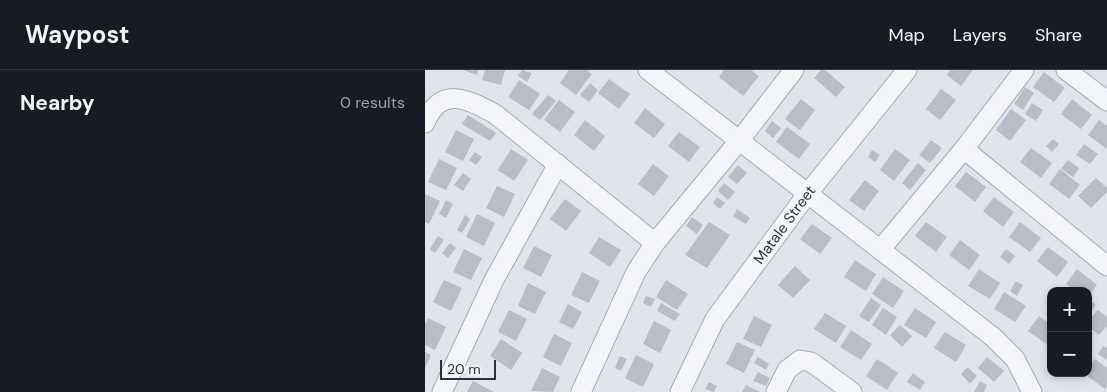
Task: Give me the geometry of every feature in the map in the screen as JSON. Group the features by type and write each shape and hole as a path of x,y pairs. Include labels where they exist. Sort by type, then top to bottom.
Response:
{"street":[{"path":"648,70 993,337 1015,359 1031,392"},
{"path":"581,392 635,272 655,242 739,141 794,70"},
{"name":"Matale Street","path":"679,392 715,320 808,193 907,70"},
{"path":"880,250 964,149 1024,70"},
{"path":"1066,70 1107,101"},
{"path":"425,123 434,107 450,98 469,100 495,114 655,242"},
{"path":"964,149 1107,266"},
{"path":"442,392 495,280 558,164"},
{"path":"776,392 787,370 800,360 811,362 852,392"}],"building":[{"path":"463,70 478,70 477,75"},
{"path":"485,70 505,70 501,85 482,80"},
{"path":"522,70 532,73 527,82 518,76"},
{"path":"569,70 587,70 592,74 576,95 560,83"},
{"path":"724,70 751,70 759,76 743,96 719,77"},
{"path":"821,70 825,70 845,87 836,97 814,78"},
{"path":"950,70 973,70 961,86 947,75"},
{"path":"1044,72 1065,88 1054,102 1033,87"},
{"path":"609,79 630,94 619,109 598,93"},
{"path":"519,80 540,94 529,110 508,97"},
{"path":"590,83 598,90 589,102 580,95"},
{"path":"1025,87 1034,93 1023,110 1014,104"},
{"path":"941,89 956,100 940,120 926,109"},
{"path":"548,95 556,101 540,120 532,114"},
{"path":"801,99 815,110 800,130 785,119"},
{"path":"1072,99 1092,115 1081,129 1061,114"},
{"path":"559,100 575,112 560,132 544,120"},
{"path":"1032,103 1043,110 1036,121 1025,114"},
{"path":"645,108 665,124 654,138 634,123"},
{"path":"1011,109 1026,120 1010,141 996,130"},
{"path":"468,115 496,133 490,141 462,124"},
{"path":"585,120 605,136 594,151 574,135"},
{"path":"1099,120 1107,126 1107,149 1088,135"},
{"path":"772,121 781,128 773,138 765,131"},
{"path":"787,127 810,144 799,159 776,142"},
{"path":"456,130 474,139 463,161 445,152"},
{"path":"679,132 700,147 689,162 668,146"},
{"path":"1053,139 1059,144 1052,152 1046,146"},
{"path":"931,140 942,148 930,163 919,155"},
{"path":"1084,144 1098,154 1090,164 1076,155"},
{"path":"1031,148 1052,163 1041,178 1020,162"},
{"path":"511,149 528,160 514,181 498,170"},
{"path":"895,149 910,160 894,181 880,170"},
{"path":"872,150 880,155 875,162 868,157"},
{"path":"475,152 482,157 476,165 469,160"},
{"path":"439,159 457,168 446,190 428,182"},
{"path":"1068,160 1079,168 1073,177 1061,169"},
{"path":"918,163 926,170 910,190 902,183"},
{"path":"653,164 669,176 654,196 638,184"},
{"path":"738,165 747,173 737,184 728,177"},
{"path":"1060,169 1080,185 1069,199 1049,184"},
{"path":"966,172 986,187 975,202 955,186"},
{"path":"463,173 471,179 463,191 454,185"},
{"path":"1096,178 1107,188 1107,192 1091,208 1078,196"},
{"path":"865,180 879,191 864,211 849,200"},
{"path":"724,183 735,192 728,200 718,191"},
{"path":"497,186 515,194 504,217 486,208"},
{"path":"425,194 440,201 429,224 425,222"},
{"path":"717,197 725,203 720,209 713,203"},
{"path":"994,197 1014,212 1003,227 983,211"},
{"path":"565,199 581,211 566,231 550,219"},
{"path":"446,200 453,204 446,218 439,214"},
{"path":"737,209 750,218 746,224 733,216"},
{"path":"477,214 495,223 484,246 466,237"},
{"path":"465,215 470,219 462,233 457,230"},
{"path":"692,217 703,225 697,234 686,226"},
{"path":"709,222 730,235 707,268 685,255"},
{"path":"926,222 947,237 936,252 915,236"},
{"path":"1020,222 1041,238 1030,252 1009,237"},
{"path":"812,224 832,238 820,254 800,239"},
{"path":"438,236 444,240 435,253 430,249"},
{"path":"599,237 621,250 610,267 589,253"},
{"path":"960,240 980,255 969,270 949,255"},
{"path":"450,243 456,248 448,258 442,253"},
{"path":"534,246 552,255 541,277 523,268"},
{"path":"1048,247 1068,262 1057,277 1037,261"},
{"path":"464,249 482,258 471,280 453,272"},
{"path":"1006,249 1015,256 1009,264 1000,257"},
{"path":"855,260 876,274 866,291 844,277"},
{"path":"795,266 810,280 793,298 778,285"},
{"path":"979,269 1000,283 990,299 968,286"},
{"path":"1077,269 1097,285 1092,292 1092,287 1070,287 1066,284"},
{"path":"582,272 600,281 589,303 571,295"},
{"path":"883,277 904,291 893,308 872,294"},
{"path":"444,280 462,288 451,311 433,302"},
{"path":"666,280 688,294 677,310 656,297"},
{"path":"1016,281 1023,285 1017,296 1010,291"},
{"path":"528,283 546,292 535,314 518,306"},
{"path":"1004,292 1026,306 1015,322 994,309"},
{"path":"646,296 655,299 651,307 643,303"},
{"path":"871,298 881,305 869,322 859,316"},
{"path":"1092,302 1096,305 1092,310"},
{"path":"661,303 680,314 675,321 657,311"},
{"path":"568,304 582,312 573,329 559,322"},
{"path":"883,308 897,317 886,335 872,325"},
{"path":"915,308 936,322 926,338 904,325"},
{"path":"509,310 527,319 516,341 498,332"},
{"path":"1098,310 1107,317 1107,326 1099,335 1092,329 1092,317"},
{"path":"825,313 846,326 836,343 814,329"},
{"path":"754,316 772,325 761,347 743,339"},
{"path":"1039,316 1047,322 1047,345 1028,331"},
{"path":"428,318 446,327 435,350 425,345 425,324"},
{"path":"654,321 671,330 660,353 643,344"},
{"path":"900,325 912,336 902,347 890,335"},
{"path":"851,330 872,344 861,360 840,347"},
{"path":"945,332 966,345 956,362 934,348"},
{"path":"554,334 572,343 561,366 543,357"},
{"path":"501,339 522,353 511,370 490,356"},
{"path":"737,342 755,350 744,373 726,364"},
{"path":"1103,346 1107,348 1107,360 1098,354"},
{"path":"425,352 431,355 425,368"},
{"path":"636,355 654,364 643,387 625,378"},
{"path":"620,356 627,359 621,371 615,368"},
{"path":"758,357 769,364 766,370 754,363"},
{"path":"987,357 1004,371 994,382 978,368"},
{"path":"877,359 898,373 887,390 866,376"},
{"path":"1095,359 1107,368 1107,386 1105,389 1088,377 1092,377 1092,363"},
{"path":"968,367 977,376 970,384 961,374"},
{"path":"542,368 560,377 553,392 531,391"},
{"path":"758,372 770,378 766,386 753,381"},
{"path":"913,373 925,382 920,390 907,382"},
{"path":"473,381 494,392 467,392"},
{"path":"980,381 987,385 984,392 974,392"},
{"path":"709,382 717,386 714,392 705,389"},
{"path":"746,385 760,392 742,392"}]}
